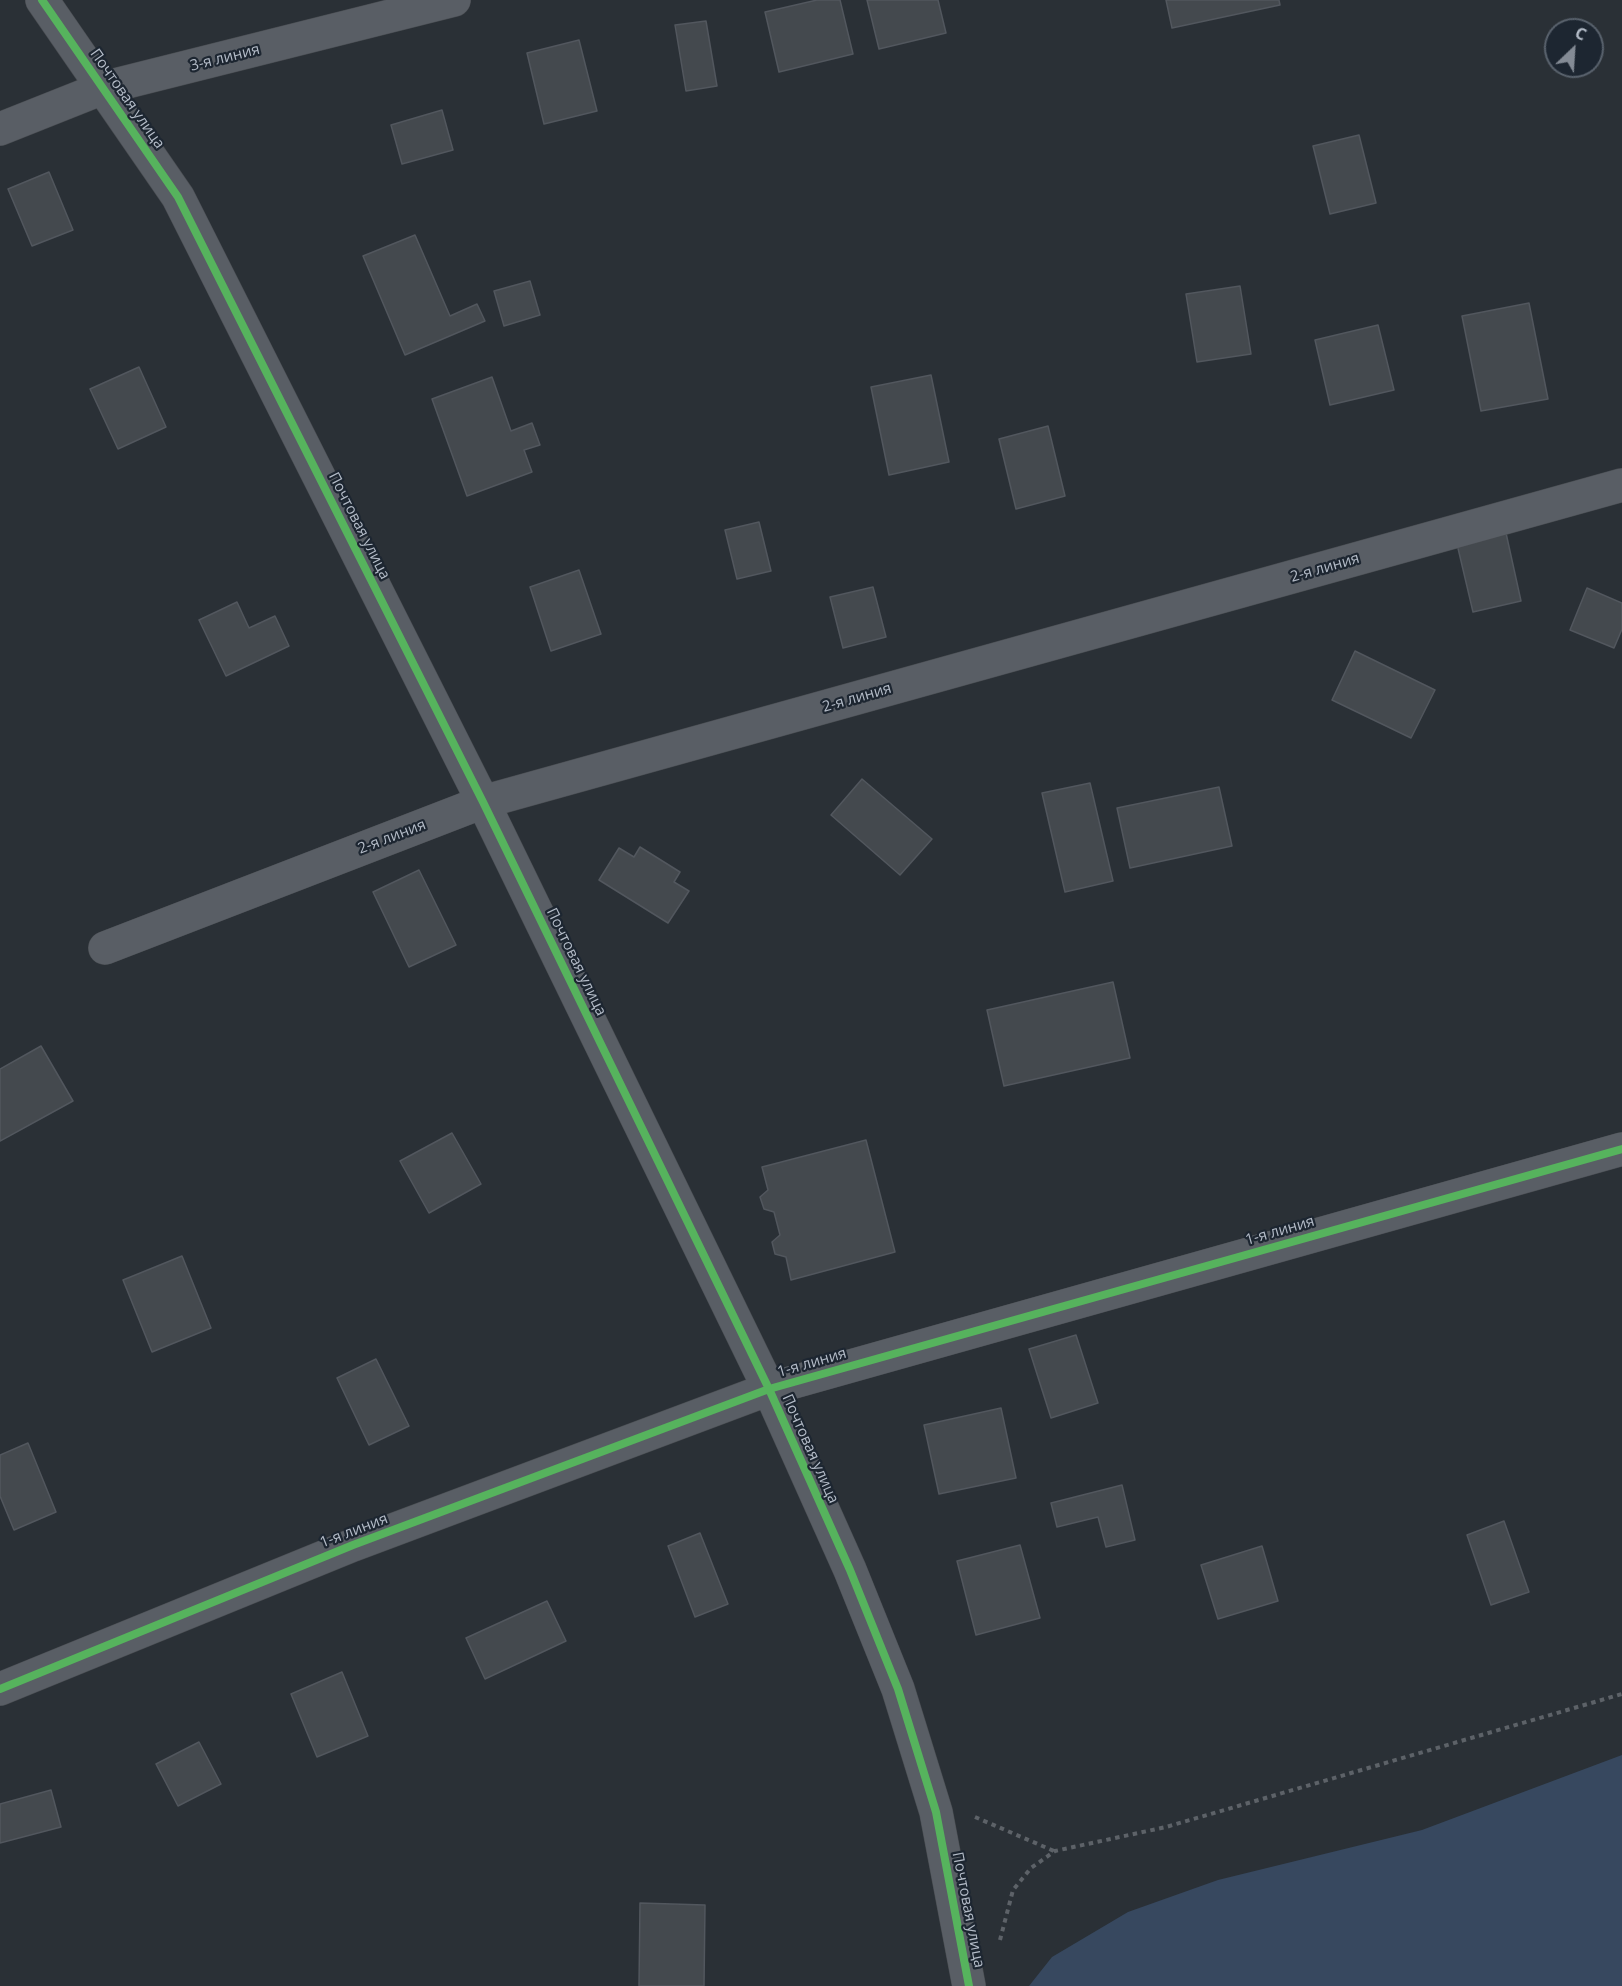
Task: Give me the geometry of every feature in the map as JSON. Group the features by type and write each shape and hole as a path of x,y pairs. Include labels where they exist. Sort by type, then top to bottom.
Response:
{"street":[{"name":"Почтовая улица","path":"42,0 178,197 483,802 769,1389 850,1570 898,1689 936,1812 969,1986"},
{"name":"3-я линия","path":"0,129 103,88 454,0"},
{"name":"2-я линия","path":"105,948 483,802 1622,485"},
{"name":"1-я линия","path":"0,1689 353,1545 769,1389 1622,1149"}],"path":[{"path":"1000,1944 1013,1890 1031,1868 1055,1851 1166,1827 1622,1694"},
{"path":"936,1812 954,1810 984,1820 1055,1851"}],"water":[{"path":"1622,1755 1622,1986 1029,1986 1052,1957 1128,1912 1218,1880 1422,1830"}],"building":[{"path":"817,0 840,0 853,54 779,72 765,12"},
{"path":"867,0 938,0 946,33 879,49"},
{"path":"1166,0 1279,0 1280,5 1172,28"},
{"path":"706,21 717,86 686,91 675,25"},
{"path":"579,40 597,111 544,124 527,53"},
{"path":"442,110 453,150 402,164 391,125"},
{"path":"1359,135 1376,203 1330,214 1313,146"},
{"path":"49,172 73,230 32,246 8,189"},
{"path":"415,235 450,316 477,304 485,321 405,355 363,256"},
{"path":"530,281 540,315 504,326 494,291"},
{"path":"1240,286 1251,354 1197,362 1186,294"},
{"path":"1529,303 1548,399 1481,411 1462,316"},
{"path":"1378,325 1394,390 1330,405 1315,340"},
{"path":"139,367 166,427 118,449 90,389"},
{"path":"931,375 949,462 889,475 871,387"},
{"path":"492,377 511,431 532,423 540,445 524,450 532,472 467,496 432,399"},
{"path":"1048,426 1065,496 1016,509 999,439"},
{"path":"759,522 771,571 737,579 725,530"},
{"path":"1506,533 1521,601 1473,612 1457,544"},
{"path":"579,570 601,634 551,651 530,587"},
{"path":"873,587 886,637 843,648 830,597"},
{"path":"1587,588 1622,603 1622,629 1614,648 1570,630"},
{"path":"237,602 249,628 275,616 289,646 226,676 199,620"},
{"path":"1355,651 1435,690 1411,738 1332,700"},
{"path":"862,779 932,839 900,875 831,815"},
{"path":"1090,783 1113,881 1065,892 1042,793"},
{"path":"1219,787 1232,846 1130,868 1117,808"},
{"path":"640,847 680,872 674,882 689,891 668,923 599,880 619,848 634,857"},
{"path":"419,870 456,945 409,967 373,892"},
{"path":"1113,982 1130,1058 1004,1086 987,1010"},
{"path":"41,1046 73,1101 0,1141 0,1069"},
{"path":"452,1133 481,1184 429,1213 400,1161"},
{"path":"866,1140 895,1252 791,1280 786,1257 775,1254 772,1242 780,1235 774,1212 764,1209 760,1197 768,1190 762,1167"},
{"path":"182,1256 211,1328 152,1352 123,1280"},
{"path":"1076,1335 1098,1403 1051,1418 1029,1349"},
{"path":"376,1359 409,1426 369,1445 337,1378"},
{"path":"1001,1408 1016,1478 939,1494 924,1425"},
{"path":"28,1443 56,1512 14,1530 0,1496 0,1455"},
{"path":"1122,1485 1135,1540 1106,1547 1098,1517 1057,1527 1051,1503"},
{"path":"1504,1521 1529,1592 1491,1605 1467,1535"},
{"path":"700,1533 728,1604 695,1617 668,1546"},
{"path":"1020,1545 1040,1618 976,1635 957,1561"},
{"path":"1262,1546 1278,1601 1218,1619 1201,1565"},
{"path":"547,1601 566,1641 485,1679 466,1638"},
{"path":"342,1672 368,1736 317,1757 291,1694"},
{"path":"199,1742 221,1784 178,1806 156,1764"},
{"path":"51,1790 61,1827 0,1843 0,1804"},
{"path":"640,1903 705,1905 704,1986 639,1986"}],"cycle path":[{"path":"42,0 178,197 483,802 769,1389 850,1570 898,1689 936,1812 969,1986"},
{"path":"0,1689 353,1545 769,1389 1622,1149"}]}
